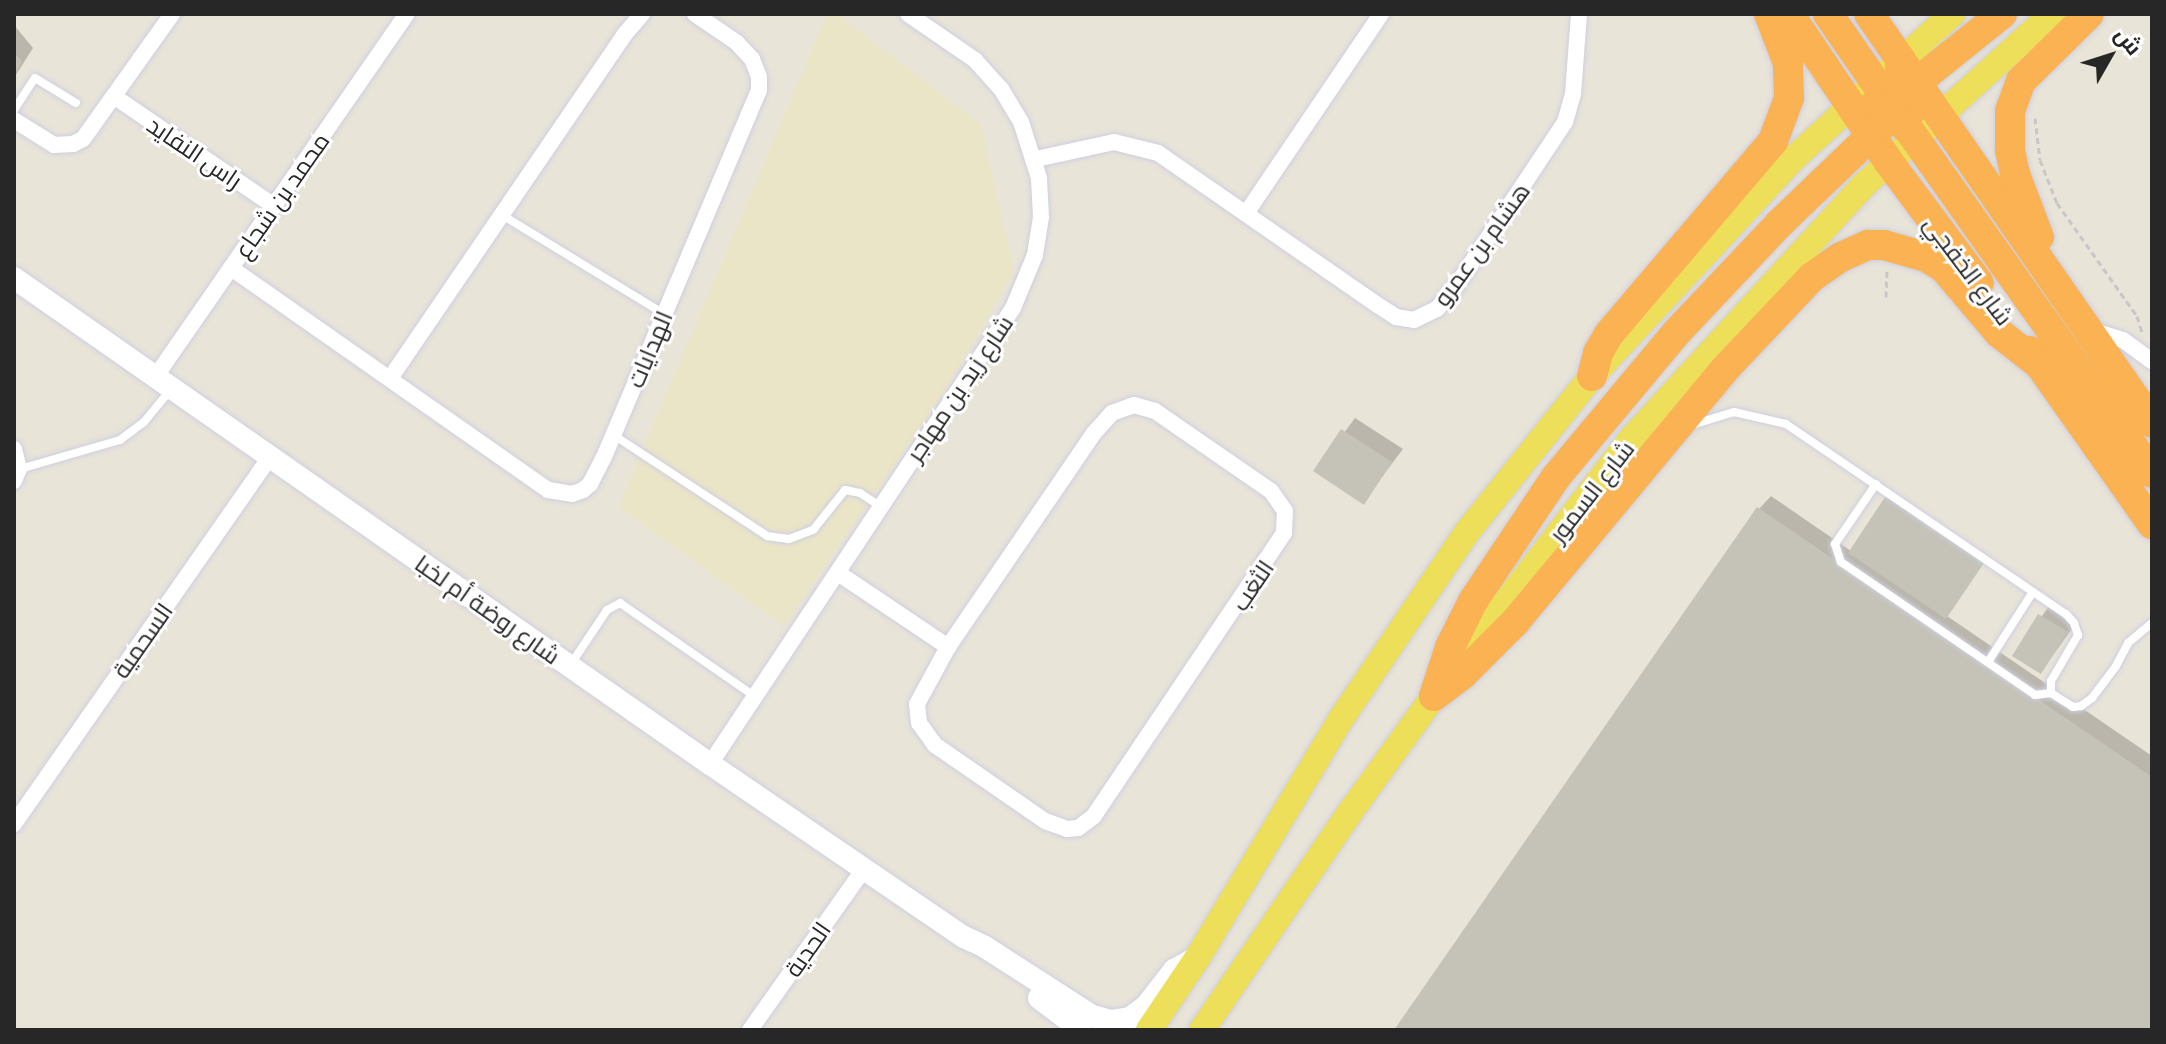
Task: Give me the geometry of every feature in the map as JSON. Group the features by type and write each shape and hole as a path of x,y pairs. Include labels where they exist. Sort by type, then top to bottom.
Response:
{"highway":[{"path":"1592,376 1598,353 1609,334 1773,141 1789,98 1788,63 1769,14"},
{"path":"1789,14 1822,57 1850,105 1871,107 1895,104"},
{"path":"1828,14 1895,104 2152,473"},
{"name":"شارع الخفجي","path":"1869,14 1895,104 1888,161 2040,365 2152,524"},
{"path":"1434,696 1450,647 1473,601 1556,477 1676,333 1780,223 1895,104 2002,14"},
{"path":"2057,283 2021,192 2010,150 2009,124 2021,81 2089,14"},
{"name":"شارع الخفجي","path":"1895,104 1939,113 2152,422"},
{"path":"1434,696 1463,674 1515,622 1724,370 1812,277 1841,257 1868,245 1908,250 1944,268 1999,333 2040,365"}],"main road":[{"path":"1895,104 1952,14"},
{"path":"1939,113 2052,14"},
{"path":"1149,1030 1198,957 1343,716 1468,531 1592,376 1794,158 1850,105"},
{"name":"شارع السمور","path":"1211,1023 1434,696 1633,437 1807,244 1888,161"}],"street":[{"path":"14,120 54,145 73,144 92,129 172,14"},
{"name":"محمد بن شجاع","path":"164,382 231,268 407,14"},
{"path":"391,377 624,35 642,14"},
{"name":"الهدايات","path":"231,268 391,377 548,490 572,494 590,484 759,90 759,77 752,59 736,42 695,14"},
{"name":"شارع زيد بن مهاجر","path":"710,764 1022,291 1035,255 1041,197 1036,159 1012,105 966,52 908,14"},
{"path":"1247,212 1381,14"},
{"name":"هشام بن عمرو","path":"1036,159 1114,142 1143,146 1172,161 1396,317 1414,320 1429,314 1454,289 1565,122 1573,94 1579,14"},
{"name":"راس النفايد","path":"115,97 274,206"},
{"name":"شارع روضة أم لخبا","path":"14,278 710,764 964,937 985,947 1092,1016 1111,1021 1139,1013 1174,970 1198,957"},
{"path":"2090,330 2123,340 2147,356"},
{"name":"الثغب","path":"1145,406 1155,411 1271,491 1285,511 1281,543 1094,816 1078,828 1067,829 1045,821 935,745 923,731 917,704 948,647 1094,433 1112,413 1123,407 1145,406"},
{"path":"14,449 16,475"},
{"name":"السحمية","path":"14,824 271,456"},
{"path":"838,573 948,647"},
{"name":"الحدية","path":"750,1030 864,869"},
{"name":"شارع روضة أم لخبا","path":"964,937 979,954 1081,1030"}],"lane":[{"path":"14,110 35,78 76,103"},
{"path":"502,215 664,314"},
{"path":"16,475 120,440 144,422 164,382"},
{"path":"1649,457 1702,420 1734,412 1786,424 2066,614 2074,623 2078,635 2051,681 2051,693"},
{"path":"612,434 767,536 789,539 813,530 845,490 860,493 880,506"},
{"path":"1876,484 1835,544 1841,562 2035,695 2051,693 2073,707 2081,706 2116,666 2137,632 2152,623"},
{"path":"1988,662 2033,592"},
{"path":"570,666 607,610 620,603 756,698"}],"path":[{"path":"2035,115 2040,160 2047,182 2069,222 2137,316 2147,356"}],"shaded area":[{"path":"827,14 837,14 981,124 1014,271 944,391 784,626 618,507"}],"building":[{"path":"14,52 22,62 14,76"},
{"path":"1341,429 1392,462 1364,505 1313,471"},
{"path":"1885,497 1984,563 1946,619 1848,553"},
{"path":"1757,507 2152,777 2152,1030 1394,1030"},
{"path":"2038,614 2068,632 2041,674 2012,656"}]}
